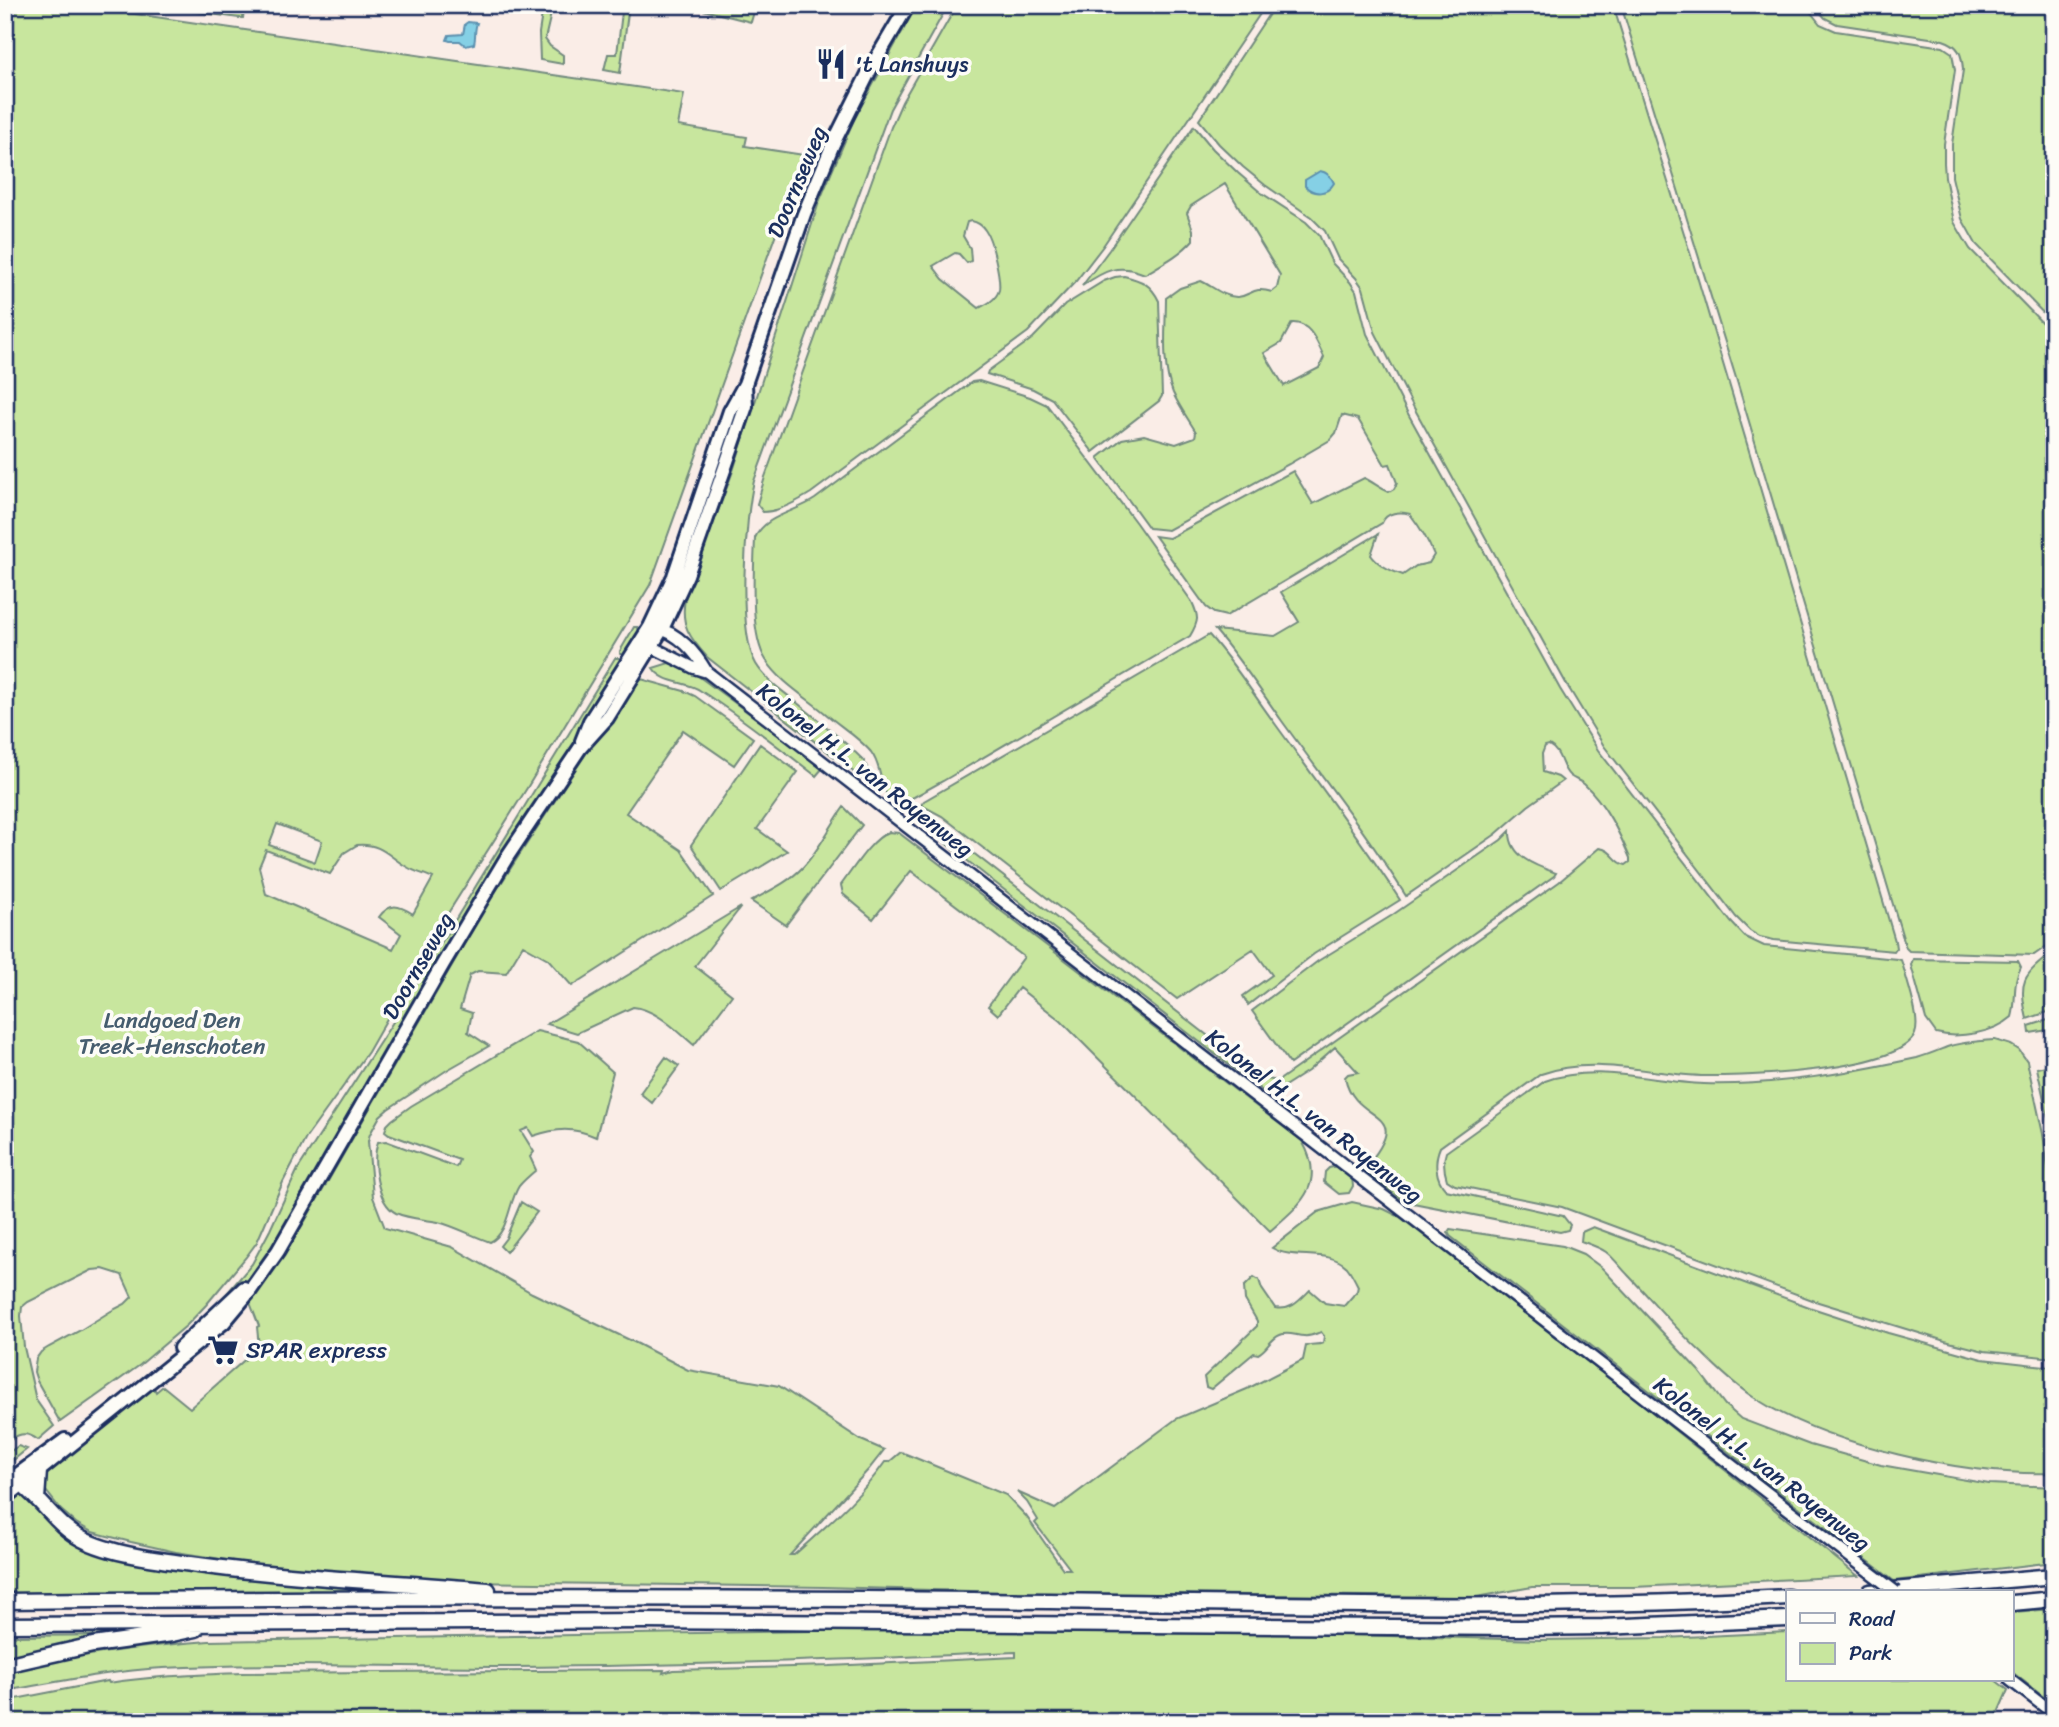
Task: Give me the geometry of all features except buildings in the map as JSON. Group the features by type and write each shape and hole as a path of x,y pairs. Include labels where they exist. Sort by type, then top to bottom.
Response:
{"highway":[{"path":"37,1499 39,1471"},
{"path":"5,1485 22,1485 61,1525 81,1539 93,1545 144,1556 270,1574 573,1598"},
{"path":"1893,1590 2054,1576"},
{"path":"5,1601 573,1598 1485,1605 1617,1604 1786,1597"},
{"path":"2014,1603 2054,1599"},
{"path":"5,1625 724,1621 1519,1628 1786,1619"},
{"path":"5,1665 93,1645 172,1634 220,1623"}],"main road":[{"name":"Doornseweg","path":"5,1498 224,1322 249,1292 303,1210 507,857 580,748 607,718 652,647 656,628 730,411 745,384 786,261 833,144 872,66 908,5"},
{"name":"Doornseweg","path":"580,748 590,721 656,628"},
{"name":"Doornseweg","path":"5,1485 96,1417 187,1342 247,1285 303,1210"}],"street":[{"name":"Kolonel H.L. van Royenweg","path":"656,628 683,642 708,671 1893,1590"},
{"name":"Kolonel H.L. van Royenweg","path":"652,647 694,668 708,671"},
{"path":"2013,1682 2054,1714"}],"green space":[{"name":"Landgoed Den Treek-Henschoten","path":"5,5 66,5 128,13 684,94 678,126 747,137 745,146 804,155 650,585 438,929 368,1052 306,1138 257,1242 187,1325 140,1365 60,1422 37,1381 34,1372 36,1359 41,1352 125,1304 132,1297 122,1275 103,1269 92,1270 28,1302 22,1307 21,1316 24,1347 36,1400 54,1426 38,1440 21,1434 5,1444","holes":["277,824 322,841 315,862 269,845","357,845 379,848 410,869 433,878 413,914 395,906 379,917 401,934 393,949 266,894 259,867 266,850 330,874 344,853"]},
{"path":"148,5 245,5 243,18 239,18"},
{"path":"533,5 553,5 545,39 563,55 563,64 540,60 539,33 543,7"},
{"path":"620,5 629,5 620,73 604,70 608,54 617,54 622,12"},
{"path":"684,5 756,5 751,22"},
{"path":"917,5 948,5 890,109 754,481 744,574 746,627 756,664 774,684 864,761 870,774 865,781 707,657 688,631 684,608 733,471 819,202 854,119"},
{"path":"957,5 1266,5 1103,246 1076,281 1028,332 811,493 782,508 763,512 757,504 765,477 902,102","holes":["967,222 979,224 988,235 999,284 996,296 979,308 943,279 933,266 955,253 967,263 971,261 970,248 963,236"]},
{"path":"1275,5 1613,5 1691,256 1895,941 1894,951 1774,940 1760,937 1750,931 1736,917 1604,746 1567,685 1413,406 1375,332 1363,288 1338,259 1325,231 1311,217 1243,167 1199,120"},
{"path":"1621,5 1805,5 1820,24 1836,31 1943,47 1952,53 1955,70 1944,144 1944,163 1954,222 1970,249 2054,335 2054,941 2034,955 1909,951 1906,948 1736,378"},
{"path":"1814,5 2054,5 2054,324 1976,244 1962,219 1952,177 1952,144 1963,70 1956,47 1943,40 1837,24 1825,18"},
{"path":"1194,126 1213,149 1260,192 1306,222 1319,235 1332,263 1356,291 1367,334 1406,410 1560,689 1598,750 1745,937 1764,946 1901,960 1913,1001 1915,1034 1903,1046 1881,1056 1852,1064 1784,1073 1706,1076 1582,1066 1541,1074 1440,1147 1437,1170 1446,1190 1563,1216 1570,1225 1568,1230 1560,1232 1408,1202 1363,1170 1379,1150 1385,1136 1385,1126 1351,1093 1345,1077 1358,1072 1335,1047 1308,1071 1269,1096 908,813 911,811 922,814 936,824 1257,1074 1278,1081 1559,882 1599,848 1607,851 1622,864 1630,862 1605,809 1584,784 1567,772 1549,745 1545,746 1542,754 1543,772 1563,781 1528,806 1496,834 1406,896 1361,829 1215,630 1275,636 1299,622 1281,592 1378,534 1371,555 1385,567 1403,575 1416,566 1429,563 1434,555 1432,549 1410,514 1394,513 1382,523 1226,616 1214,613 1206,607 1155,536 1169,538 1293,471 1313,504 1364,478 1389,492 1397,483 1390,464 1385,465 1358,419 1342,415 1336,433 1330,440 1168,530 1149,528 1098,458 1122,439 1144,435 1176,444 1195,437 1196,432 1175,398 1169,382 1165,346 1166,298 1180,288 1201,281 1233,297 1256,290 1272,292 1277,288 1280,275 1225,184 1191,206 1187,213 1193,230 1193,240 1177,255 1145,274 1127,269 1112,270 1082,286","holes":["1292,323 1309,330 1324,357 1319,368 1284,386 1264,353 1281,343"]},
{"path":"1124,276 1145,284 1153,290 1159,301 1162,396 1093,452 1052,399 1033,389 987,374 1033,338 1065,305 1104,281"},
{"path":"979,381 1047,405 1192,602 1197,615 1196,623 1190,636 943,781 896,804 883,786 871,752 786,682 766,660 757,634 755,618 755,538 773,519 815,499 972,382"},
{"path":"634,627 638,627 639,634 625,657 620,651"},
{"path":"1209,635 1400,900 1314,954 1248,1005 1243,996 1272,975 1253,949 1177,999 942,816 921,805"},
{"path":"615,658 623,661 572,750 270,1253 219,1315 194,1332 252,1264 298,1169 393,1022"},
{"path":"669,663 694,673 822,769 816,776 701,691 669,680 653,668"},
{"path":"641,679 695,696 753,738 734,765 683,730 626,813 681,850 713,896 572,986 548,959 523,945 506,973 478,971 470,975 460,1009 472,1013 468,1032 489,1046 447,1070 380,1116 368,1141 373,1197 385,1228 452,1247 532,1293 688,1370 779,1386 861,1440 884,1450 790,1555 794,1555 842,1511 865,1488 885,1462 889,1462 901,1452 1006,1495 1026,1516 1063,1569 1070,1569 1035,1523 1038,1520 1017,1492 1055,1509 1176,1419 1247,1389 1303,1360 1306,1346 1323,1343 1324,1336 1321,1332 1308,1336 1280,1335 1211,1389 1206,1387 1204,1377 1257,1326 1245,1300 1244,1287 1254,1277 1259,1280 1275,1308 1281,1309 1290,1307 1310,1290 1325,1303 1344,1306 1357,1291 1358,1286 1347,1267 1339,1261 1321,1256 1290,1254 1272,1248 1318,1212 1352,1202 1384,1209 1400,1217 1632,1396 1858,1576 1634,1587 1532,1587 1477,1597 1041,1593 461,1582 265,1566 131,1542 92,1532 76,1523 61,1510 36,1478 153,1386 156,1392 163,1386 190,1408 259,1347 259,1326 249,1300 305,1221 482,913 607,722"},
{"path":"760,744 798,772 757,829 787,851 721,891 691,845"},
{"path":"844,807 862,825 786,925 751,901 785,882 803,867"},
{"path":"1510,831 1514,848 1519,854 1556,873 1554,876 1290,1064 1252,1011 1318,961 1391,916"},
{"path":"889,832 899,833 1302,1141 1312,1169 1311,1181 1307,1192 1292,1212 1270,1231 1061,1021 1019,988 998,1015 988,1006 1024,957 911,871 873,919 843,894 841,885 857,863 876,841"},
{"path":"741,907 695,966 732,995 694,1045 658,1016 633,1007 577,1033 547,1024"},
{"path":"2054,951 2054,1010 2027,1019 2023,986 2029,973"},
{"path":"1913,959 2018,961 2021,967 2012,1017 1986,1031 1955,1035 1936,1033 1926,1019 1911,965"},
{"path":"2054,1018 2054,1029 2030,1033 2029,1026"},
{"path":"537,1031 578,1041 613,1072 596,1137 572,1130 550,1131 533,1136 528,1128 521,1131 534,1152 530,1157 536,1170 519,1186 505,1225 490,1242 445,1224 401,1215 389,1208 377,1180 375,1159 378,1142 386,1141 456,1167 459,1160 389,1134 385,1131 387,1125 411,1106"},
{"path":"1995,1040 2019,1050 2027,1061 2043,1134 2054,1208 2054,1358 1984,1351 1945,1341 1815,1301 1562,1207 1455,1185 1446,1177 1446,1152 1545,1081 1565,1076 1604,1074 1684,1083 1758,1083 1864,1069 1917,1058 1959,1044"},
{"path":"666,1057 679,1066 652,1103 640,1093"},
{"path":"2054,1064 2054,1154 2037,1068"},
{"path":"1337,1166 1352,1178 1353,1186 1349,1193 1339,1194 1324,1182 1325,1172"},
{"path":"521,1202 537,1212 506,1252 500,1246"},
{"path":"1593,1227 1812,1308 1888,1333 1982,1359 2054,1367 2054,1473 1980,1469 1898,1455 1819,1430 1784,1414 1733,1382 1682,1333 1609,1254 1581,1241 1582,1232"},
{"path":"1450,1229 1563,1246 1583,1254 1602,1268 1698,1370 1725,1405 1741,1419 1810,1445 1881,1465 1989,1484 2054,1487 2054,1562 1894,1581 1450,1236"},
{"path":"18,1446 27,1449 5,1467 5,1455"},
{"path":"23,1489 65,1533 243,1577 400,1593 5,1594 5,1503"},
{"path":"2054,1609 2054,1705 2014,1674 2014,1612"},
{"path":"813,1631 1312,1634 1540,1640 1786,1632 1786,1682 1998,1682 2008,1690 1994,1722 5,1722 5,1701 108,1681 175,1676 241,1673 664,1670 663,1673 673,1670 1016,1657 1016,1652 638,1665 207,1666 123,1672 5,1691 5,1672 109,1652 209,1641"},
{"path":"126,1635 5,1659 5,1636"}],"water":[{"path":"468,22 477,23 474,44 466,46 460,41 447,40 449,35 463,34"},
{"path":"1320,171 1329,175 1334,183 1324,192 1316,192 1305,186 1305,180"}],"place":[{"name":"'t Lanshuys","path":"831,64"},
{"name":"SPAR express","path":"223,1350"}]}
